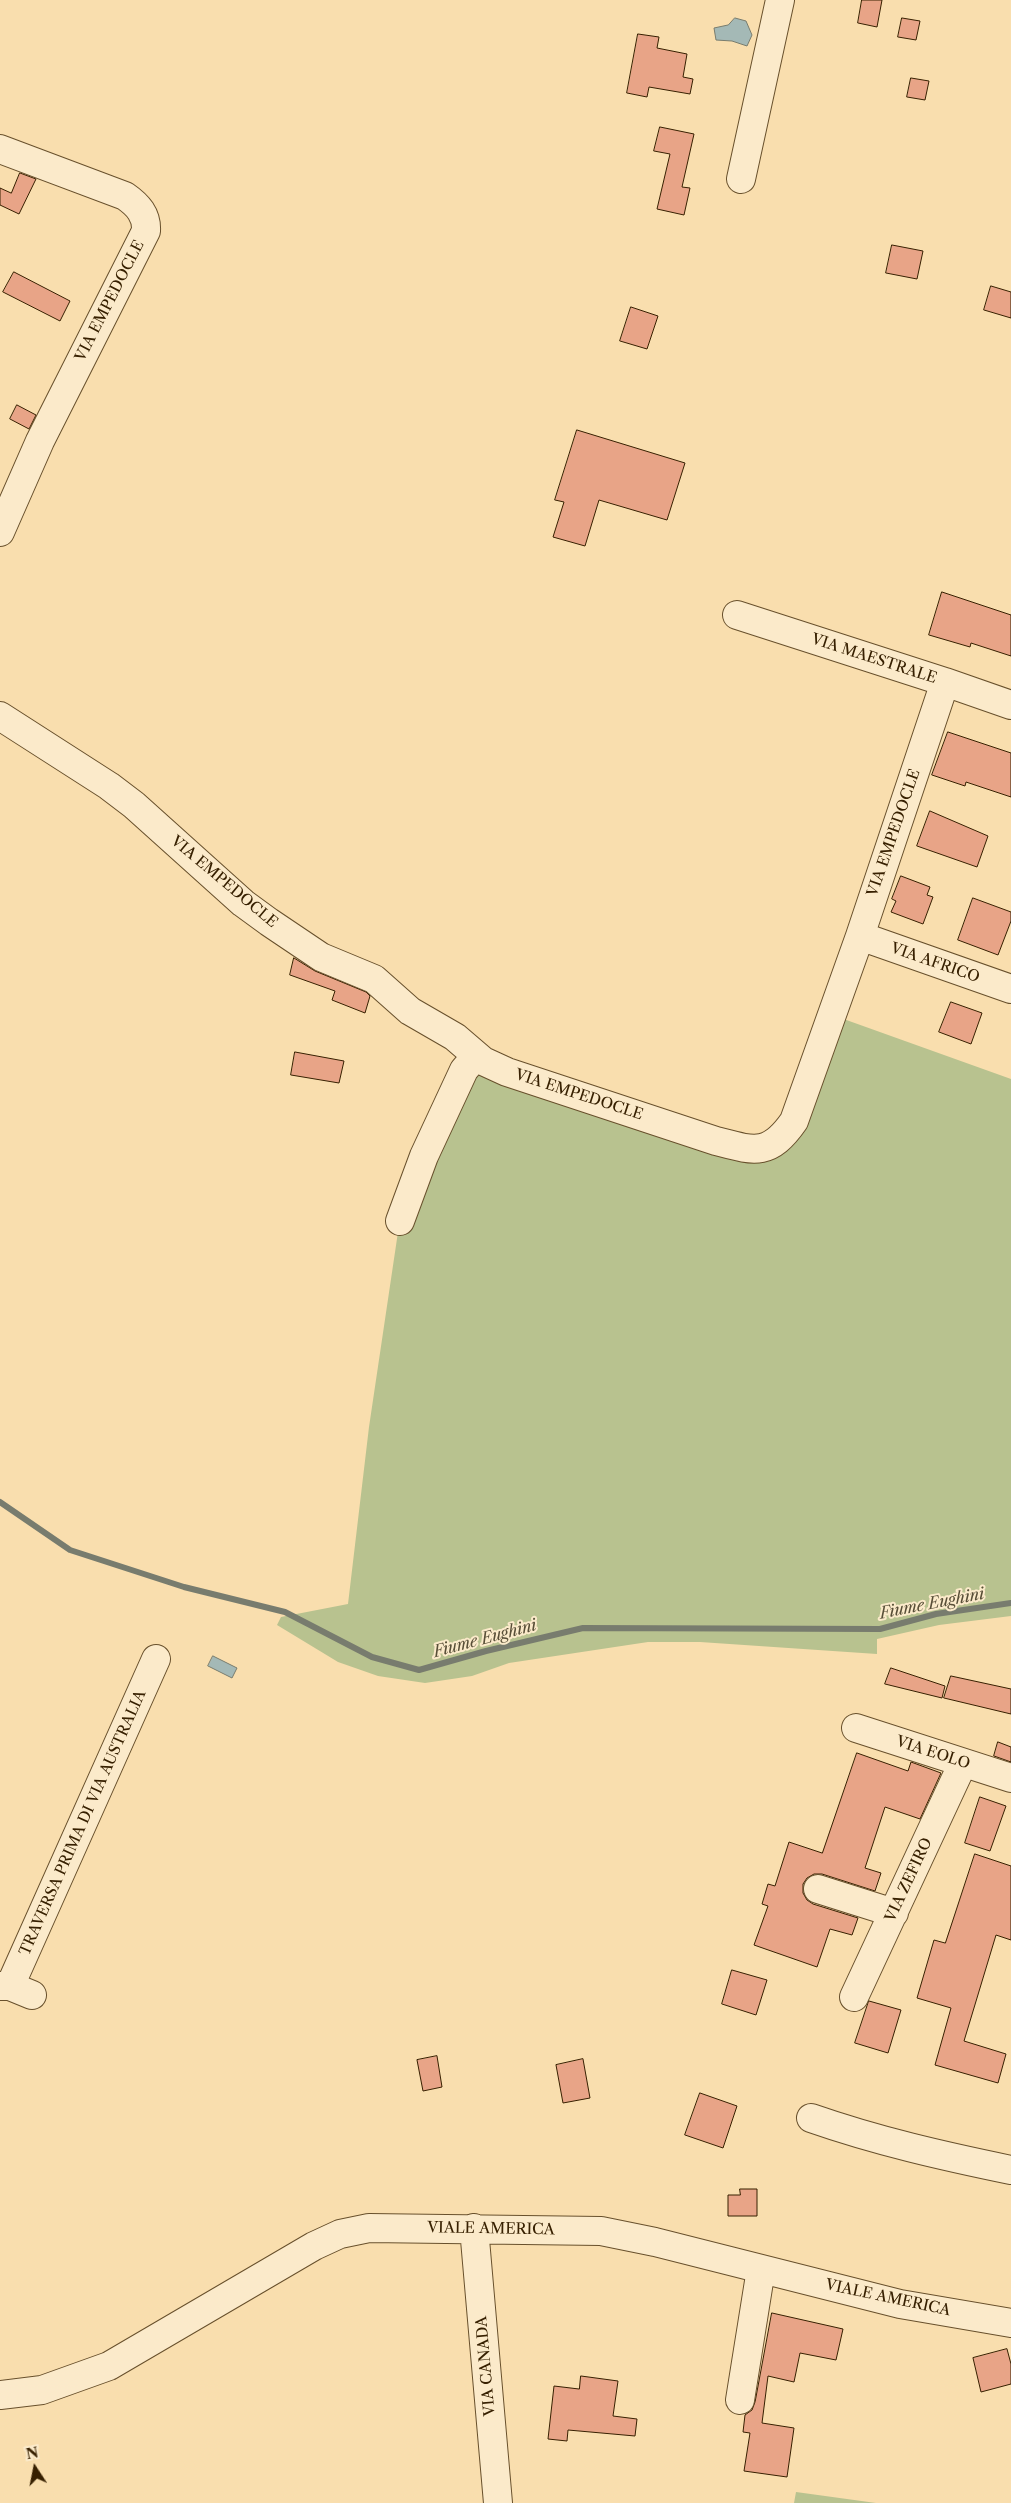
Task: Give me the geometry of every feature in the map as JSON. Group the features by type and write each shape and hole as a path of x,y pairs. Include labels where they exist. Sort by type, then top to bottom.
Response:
{"street":[{"path":"741,179 780,0"},
{"name":"VIA EMPEDOCLE","path":"0,149 126,196 137,204 142,212 146,226 146,231 40,441 0,532"},
{"name":"VIA MAESTRALE","path":"737,615 945,682 1011,706"},
{"name":"VIA EMPEDOCLE","path":"0,716 109,786 134,805 243,903 269,922 321,957 374,979 410,1011 455,1037 476,1056 507,1072 741,1148 766,1147 781,1140 794,1121 860,936 945,682"},
{"name":"VIA AFRICO","path":"860,936 1011,989"},
{"path":"400,1221 424,1156 464,1070 476,1056"},
{"name":"TRAVERSA PRIMA DI VIA AUSTRALIA","path":"14,1989 156,1659"},
{"name":"VIA EOLO","path":"856,1728 1011,1778"},
{"name":"VIA ZEFIRO","path":"854,1997 963,1763"},
{"path":"818,1889 894,1914"},
{"path":"811,2118 856,2134 923,2152 1011,2170"},
{"name":"VIALE AMERICA","path":"0,2395 42,2390 109,2366 314,2246 340,2234 369,2228 601,2231 655,2242 900,2304 1011,2323"},
{"name":"VIA CANADA","path":"474,2228 498,2503"},
{"path":"740,2400 761,2269"}],"green space":[{"path":"838,1017 1011,1079 1011,1616 939,1625 877,1639 877,1654 700,1642 648,1642 509,1663 472,1676 425,1683 378,1676 338,1662 277,1625 281,1617 348,1604 369,1427 398,1232 474,1079 486,1071 761,1156"},
{"path":"796,2492 876,2503 794,2503"}],"shaded area":[{"path":"735,18 746,21 752,35 747,46 732,41 716,40 714,28 728,25"},
{"path":"213,1656 237,1668 232,1678 208,1666"}],"building":[{"path":"862,0 882,0 877,27 858,23"},
{"path":"902,18 920,21 916,40 898,37"},
{"path":"638,34 659,37 657,48 687,54 683,77 693,79 690,94 649,87 647,97 627,93"},
{"path":"911,78 929,81 925,100 907,97"},
{"path":"660,127 694,134 682,187 690,188 684,215 657,209 670,154 654,151"},
{"path":"20,173 36,179 19,214 0,205 0,188 11,193"},
{"path":"892,245 923,251 917,279 886,273"},
{"path":"14,272 70,301 60,321 3,292"},
{"path":"991,286 1011,292 1011,318 984,310"},
{"path":"631,307 658,316 647,349 620,341"},
{"path":"17,405 36,415 29,429 10,419"},
{"path":"577,430 685,463 667,520 599,500 585,546 553,537 564,502 555,500"},
{"path":"942,592 1011,615 1011,656 971,643 970,647 929,635"},
{"path":"948,732 1011,753 1011,797 966,782 965,786 932,775"},
{"path":"930,811 988,836 977,867 917,846"},
{"path":"901,876 930,887 927,895 933,897 923,924 891,912 896,901 892,899"},
{"path":"973,898 1011,912 1011,921 998,955 958,940"},
{"path":"294,958 315,971 366,992 370,996 365,1013 332,1000 335,991 290,975"},
{"path":"951,1002 982,1013 971,1044 939,1032"},
{"path":"295,1052 344,1061 339,1083 291,1075"},
{"path":"891,1668 945,1686 942,1698 885,1684"},
{"path":"951,1676 1011,1689 1011,1714 944,1698"},
{"path":"998,1742 1011,1747 1011,1762 994,1756"},
{"path":"857,1753 908,1771 911,1762 941,1773 920,1819 885,1807 865,1868 881,1873 875,1891 822,1874 814,1874 807,1878 803,1884 803,1893 807,1900 813,1904 858,1918 852,1935 830,1929 817,1967 754,1945 768,1906 762,1904 768,1884 775,1886 789,1842 822,1853"},
{"path":"980,1797 1006,1806 990,1851 965,1843"},
{"path":"975,1854 1011,1866 1011,1940 996,1935 964,2041 1006,2054 998,2083 935,2065 951,2008 917,1998 934,1940 945,1943"},
{"path":"732,1970 767,1980 756,2015 722,2004"},
{"path":"869,2001 901,2010 888,2053 855,2043"},
{"path":"437,2056 442,2087 423,2091 417,2060"},
{"path":"583,2059 590,2098 563,2103 556,2065"},
{"path":"700,2093 737,2106 723,2148 685,2135"},
{"path":"740,2189 757,2189 757,2216 728,2216 728,2195 740,2195"},
{"path":"772,2313 843,2329 836,2360 800,2353 794,2382 768,2376 762,2423 794,2428 787,2477 744,2471 750,2433 743,2432 745,2415 752,2410 755,2402"},
{"path":"1007,2349 1011,2364 1011,2384 981,2392 973,2358"},
{"path":"581,2376 618,2381 613,2416 637,2419 635,2436 568,2430 567,2441 548,2439 554,2386 579,2389"}],"waterway":[{"name":"Fiume Eughini","path":"0,1502 70,1550 184,1587 285,1612 372,1657 419,1670 486,1651 583,1628 880,1629 936,1614 1011,1603"}]}
